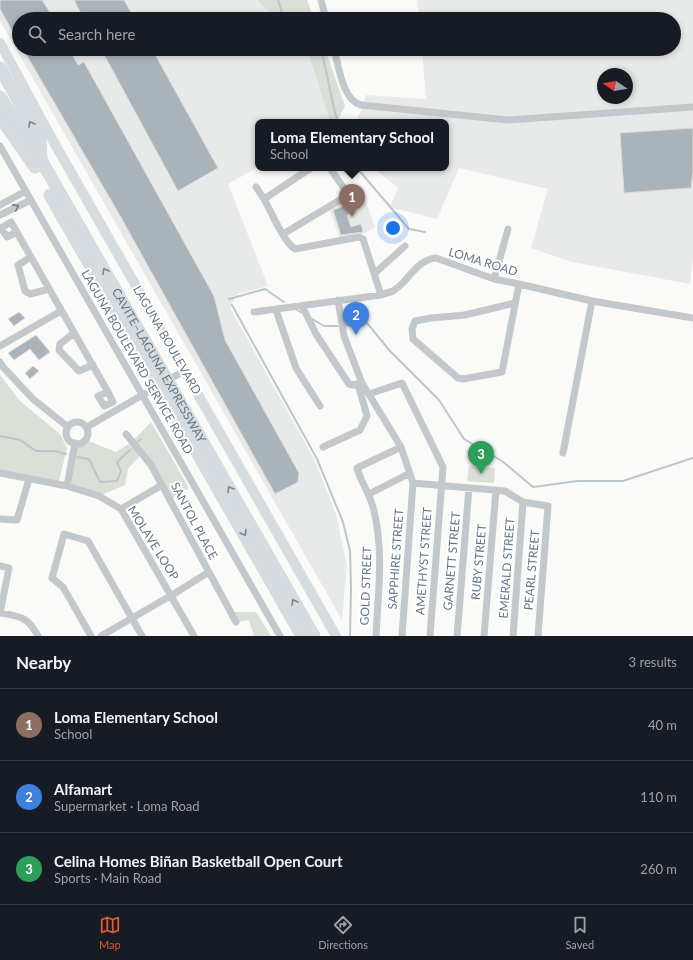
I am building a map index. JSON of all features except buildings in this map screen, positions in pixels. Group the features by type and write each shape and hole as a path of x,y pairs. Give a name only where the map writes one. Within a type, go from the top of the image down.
{"highway":[{"path":"0,68 40,139 41,160"},
{"name":"CAVITE–LAGUNA EXPRESSWAY","path":"0,97 41,160 302,636"},
{"name":"CAVITE–LAGUNA EXPRESSWAY","path":"0,117 33,164 155,368"},
{"name":"CAVITE–LAGUNA EXPRESSWAY","path":"173,400 314,636"}],"main road":[{"name":"LAGUNA BOULEVARD","path":"0,43 55,145 336,636"}],"street":[{"path":"321,0 324,12"},
{"path":"336,56 347,92 354,102 361,105 508,120 693,107"},
{"name":"LAGUNA BOULEVARD SERVICE ROAD","path":"0,146 280,636"},
{"path":"264,199 306,171"},
{"path":"283,234 345,197 345,190 332,171"},
{"path":"256,187 291,247 295,249 360,237 365,242 381,294"},
{"path":"0,205 26,191"},
{"path":"0,215 31,200"},
{"path":"494,279 508,229"},
{"path":"17,232 108,392"},
{"path":"375,272 405,246"},
{"path":"30,257 18,265 25,291 30,294 49,289"},
{"name":"LOMA ROAD","path":"254,312 276,310 392,291 418,266 429,259 436,258 494,279 592,301 693,318"},
{"path":"515,303 465,316 431,318 415,321 412,329 413,340 458,378 463,380 502,372 519,284"},
{"path":"323,447 360,430 367,416 364,388 344,336 338,300"},
{"path":"563,453 592,301"},
{"path":"302,306 316,334 350,384 364,388"},
{"path":"276,310 296,368 320,406"},
{"path":"0,346 61,311"},
{"path":"74,333 60,344 60,350 79,371 93,365"},
{"path":"0,362 33,399 68,427"},
{"path":"87,427 184,371"},
{"name":"AMETHYST STREET","path":"364,388 402,383 443,467 430,636"},
{"name":"SAPPHIRE STREET","path":"364,388 401,447 413,484 402,636"},
{"path":"68,427 78,422 87,427"},
{"path":"68,427 67,437 74,443 81,443 86,440 88,434 87,427"},
{"name":"SANTOL PLACE","path":"126,434 151,465 236,622"},
{"path":"67,486 74,443"},
{"name":"GOLD STREET","path":"376,636 381,552 374,511 369,494 357,468 401,447"},
{"name":"MOLAVE LOOP","path":"0,473 67,486 100,496 121,509 172,595 194,636"},
{"path":"369,494 410,473"},
{"path":"0,519 17,520 29,479"},
{"path":"413,484 505,491 523,502"},
{"path":"121,509 162,485"},
{"name":"GARNETT STREET","path":"457,636 469,488"},
{"name":"RUBY STREET","path":"484,636 496,490"},
{"name":"PEARL STREET","path":"523,502 548,506 538,636"},
{"name":"EMERALD STREET","path":"513,636 523,502"},
{"path":"91,636 63,588 52,578 64,534 88,541 142,636"},
{"path":"0,566 9,568 0,613 19,616 32,624 38,636"},
{"path":"101,636 172,595 208,572"}],"shaded area":[{"path":"0,0 257,0 269,12 12,12 12,42 0,21"},
{"path":"257,0 307,0 311,12 269,12"},
{"path":"417,0 693,0 693,259 690,284 572,262 531,248 548,189 459,168 437,219 390,207 398,188 378,171 449,171 449,119 358,119 366,95 426,99 423,56 681,56 681,12 418,12"},
{"path":"20,56 309,56 329,119 255,119 255,169 228,184 268,286 237,294 230,308 314,459 336,514 347,565 342,620"},
{"path":"309,56 327,56 345,106 338,119 329,119"},
{"path":"363,194 375,227 365,233 340,239 329,208"},
{"path":"0,375 20,401 60,434 67,448 59,481 54,482 0,471"},
{"path":"151,422 189,488 169,500 142,454 128,469 125,485 99,496 67,486 77,444 86,440 116,452 132,442"},
{"path":"469,466 495,468 494,483 467,481"},
{"path":"231,612 256,612 271,636 254,636 249,620 236,622"}],"waterway":[{"path":"278,0 282,12"},
{"path":"322,56 337,119"},
{"path":"360,171 409,229 425,232"},
{"path":"229,299 265,289 284,302"},
{"path":"232,305 317,459 343,522 350,551 350,636"},
{"path":"295,309 304,314"},
{"path":"312,319 324,326 338,326"},
{"path":"345,325 367,323 390,351 439,400 464,439 502,461 533,487 578,481 623,481 693,458"},
{"path":"0,436 20,440 36,451 55,451 66,454"},
{"path":"137,442 141,439"},
{"path":"77,457 89,459 100,482 117,481 121,471 117,462 130,450"}],"place":[{"name":"Loma Elementary School","path":"352,217"},
{"name":"Alfamart","path":"356,335"},
{"name":"Celina Homes Biñan Basketball Open Court","path":"481,474"}]}
